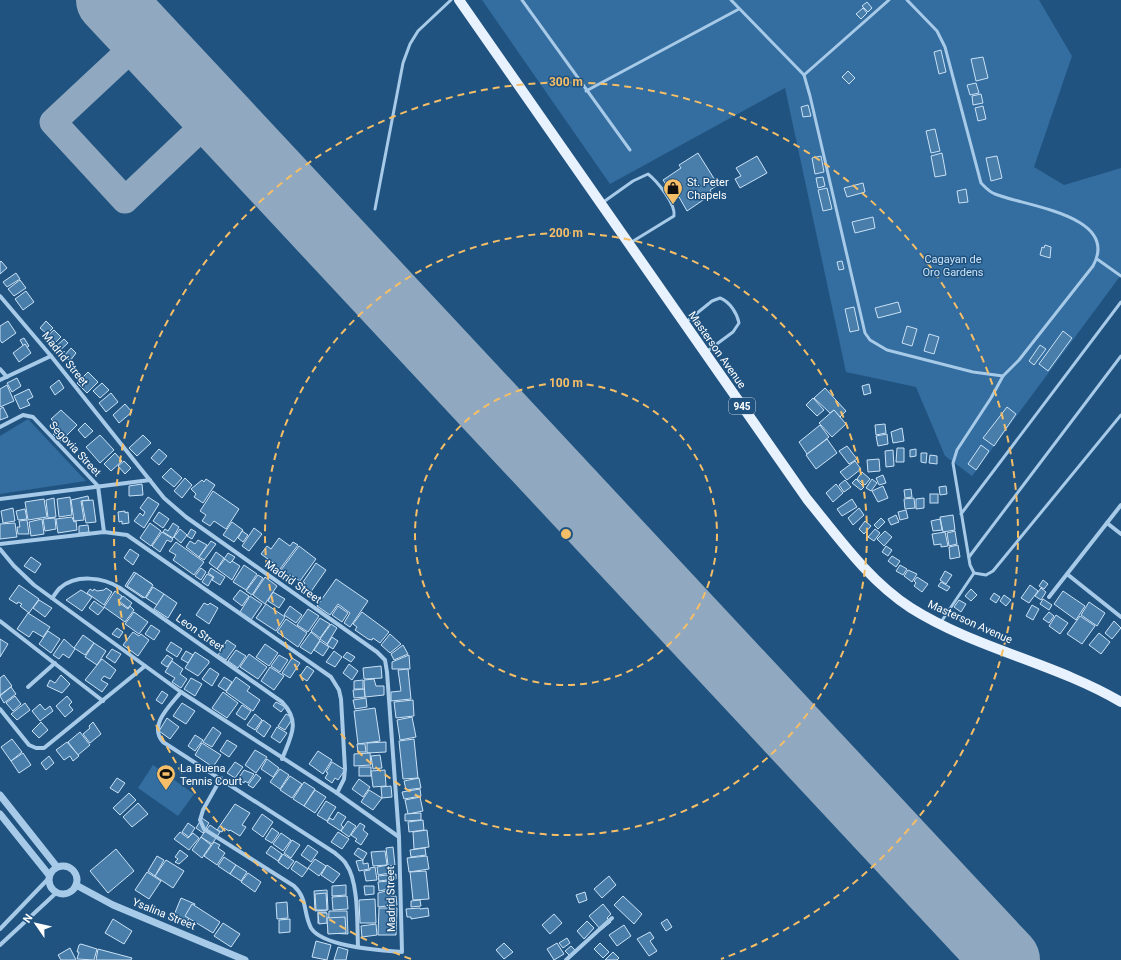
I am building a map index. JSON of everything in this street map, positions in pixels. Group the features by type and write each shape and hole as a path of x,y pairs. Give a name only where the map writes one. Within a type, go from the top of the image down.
{"main road":[{"name":"Masterson Avenue","path":"459,0 807,499 867,571 890,592 911,607 940,624 998,649 1098,688 1121,702"}],"street":[{"name":"Madrid Street","path":"0,296 51,356 164,498 186,517 385,660 399,837 402,952 358,947"},
{"path":"0,380 51,356"},
{"path":"0,369 7,377"},
{"name":"Segovia Street","path":"0,427 22,415 33,417 98,486 104,532"},
{"path":"0,499 150,480"},
{"path":"1049,597 1121,505"},
{"path":"1107,523 1121,534"},
{"path":"0,544 104,532 120,533 132,538 331,677 340,690 345,769 344,780 337,793"},
{"path":"0,550 34,585 181,692 282,759 337,793 399,837"},
{"path":"1067,574 1121,617"},
{"name":"Leon Street","path":"52,598 60,588 69,583 92,578 110,581 126,592 282,702 289,710 294,725 292,736 282,759"},
{"path":"0,621 103,701"},
{"path":"28,687 54,663"},
{"path":"0,709 29,745 36,748 44,748 145,666"},
{"path":"181,692 159,721 157,729 159,737 163,742 221,778 335,853 346,864 353,879 358,947 328,940 318,935 311,927 304,898 294,886 201,826 200,820 203,810 221,778"},
{"path":"0,794 57,866"},
{"path":"0,814 49,877 51,888 56,893 66,894 76,885 77,880 74,871 66,866 57,866"},
{"path":"0,929 49,877 57,866"},
{"name":"Ysalina Street","path":"76,885 113,905 245,960"},
{"path":"0,945 56,893"},
{"path":"566,960 612,918"}],"lane":[{"path":"375,209 403,63 410,44 418,31 451,0"},
{"path":"522,0 630,150"},
{"path":"731,0 804,75 812,103 865,334 870,340 887,350 973,372 1003,376"},
{"path":"804,75 889,0"},
{"path":"907,0 937,31 945,47 981,183 995,194 1076,218 1091,226 1100,240 1100,253 1097,259 1019,360 1003,376 991,398 957,450 953,463 969,557 974,573"},
{"path":"586,90 739,9"},
{"path":"601,204 626,185 648,174 654,178 672,204 675,211 674,216 629,244"},
{"path":"1097,259 1121,276"},
{"path":"684,324 712,301 720,298 726,300 738,317 739,324 733,332 705,353"},
{"path":"961,514 1121,302"},
{"path":"969,557 1121,356"},
{"path":"974,573 986,575 993,571 1121,414"},
{"path":"940,624 974,573"}],"green space":[{"name":"Cagayan de Oro Gardens","path":"482,0 1039,0 1072,56 1034,167 1064,185 1121,168 1121,275 972,476 945,456 916,387 846,372 785,88 610,184"},
{"path":"28,419 86,481 0,494 0,436"},
{"name":"La Buena Tennis Court","path":"153,765 194,794 178,816 138,788"}],"building":[{"path":"867,2 872,8 868,12 862,6"},
{"path":"863,8 867,13 861,19 856,14"},
{"path":"941,50 946,72 939,74 934,52"},
{"path":"983,57 988,78 976,81 971,59"},
{"path":"848,71 855,78 849,84 842,77"},
{"path":"976,83 979,93 970,95 967,85"},
{"path":"981,94 983,103 973,105 972,96"},
{"path":"808,105 811,116 803,117 801,107"},
{"path":"983,106 986,119 978,121 975,108"},
{"path":"935,129 940,151 931,153 926,131"},
{"path":"698,153 718,185 710,190 712,194 687,211 679,197 676,199 663,180 681,168 679,165"},
{"path":"942,153 946,175 935,177 931,156"},
{"path":"757,156 767,173 740,188 735,179 741,176 736,168"},
{"path":"821,156 824,172 815,174 812,158"},
{"path":"997,156 1002,178 991,181 986,158"},
{"path":"823,177 825,186 818,188 816,178"},
{"path":"863,183 865,192 847,197 844,188"},
{"path":"827,188 832,209 823,211 818,190"},
{"path":"966,189 968,202 959,203 957,191"},
{"path":"873,217 875,228 855,233 852,222"},
{"path":"1045,245 1051,247 1050,258 1040,255 1042,247 1044,248"},
{"path":"1,261 7,268 0,274 0,262"},
{"path":"842,261 844,269 839,270 837,262"},
{"path":"16,273 20,279 7,287 3,282"},
{"path":"20,280 26,288 14,296 8,289"},
{"path":"26,291 34,302 23,310 15,299"},
{"path":"898,302 901,312 878,318 875,308"},
{"path":"854,307 859,330 850,332 845,309"},
{"path":"8,321 16,333 2,343 0,340 0,326"},
{"path":"46,321 53,328 47,334 40,328"},
{"path":"907,326 917,329 912,346 902,343"},
{"path":"54,330 61,337 53,345 46,337"},
{"path":"1063,331 1072,338 1048,371 1039,364"},
{"path":"929,334 939,337 934,354 924,351"},
{"path":"24,338 29,346 25,349 20,340"},
{"path":"64,339 68,343 57,353 53,349"},
{"path":"25,344 31,353 19,362 13,353"},
{"path":"1040,345 1046,349 1034,365 1029,361"},
{"path":"71,348 76,353 70,361 64,356"},
{"path":"88,372 98,382 87,393 77,383"},
{"path":"17,378 21,386 12,392 7,383"},
{"path":"59,380 64,388 55,395 50,387"},
{"path":"102,383 109,390 100,398 93,391"},
{"path":"869,384 871,393 864,395 862,386"},
{"path":"7,385 14,401 0,407 0,389"},
{"path":"825,388 846,411 840,417 834,410 830,413 814,398"},
{"path":"29,389 33,397 27,400 30,405 20,409 14,396"},
{"path":"111,393 118,402 106,412 99,403"},
{"path":"813,398 824,410 817,416 806,405"},
{"path":"125,404 132,412 119,423 113,415"},
{"path":"3,407 8,417 0,420 0,409"},
{"path":"1007,407 1016,414 994,446 983,438"},
{"path":"61,410 77,425 61,441 53,434 60,428 51,419"},
{"path":"834,410 846,424 832,437 819,423"},
{"path":"85,423 93,431 85,438 78,430"},
{"path":"885,424 886,433 876,435 875,425"},
{"path":"820,425 829,437 807,454 799,442"},
{"path":"902,428 904,441 893,443 891,432"},
{"path":"887,434 888,444 878,446 876,436"},
{"path":"100,435 114,450 100,463 86,447"},
{"path":"143,435 151,443 137,456 129,448"},
{"path":"827,439 837,453 816,469 806,455"},
{"path":"981,445 989,451 976,470 968,464"},
{"path":"847,446 857,459 849,464 839,451"},
{"path":"897,448 904,448 904,462 896,462"},
{"path":"159,449 167,456 159,465 151,458"},
{"path":"916,449 916,456 910,457 910,450"},
{"path":"893,450 894,466 886,467 885,451"},
{"path":"115,453 122,461 111,471 104,464"},
{"path":"921,453 927,453 926,463 921,462"},
{"path":"930,455 937,456 937,464 929,463"},
{"path":"879,459 880,471 868,472 867,460"},
{"path":"124,461 131,468 125,474 118,466"},
{"path":"855,461 861,469 847,480 840,472"},
{"path":"171,468 182,478 174,487 162,477"},
{"path":"862,472 870,479 865,485 857,479"},
{"path":"883,475 886,483 879,485 876,478"},
{"path":"185,478 192,485 182,498 174,491"},
{"path":"206,479 215,485 203,503 194,497 196,494 191,489 202,480 204,482"},
{"path":"856,479 864,487 861,490 852,483"},
{"path":"872,479 877,483 871,491 866,488"},
{"path":"845,480 851,487 844,492 839,485"},
{"path":"142,484 143,495 129,496 129,486"},
{"path":"836,484 843,493 833,502 826,493"},
{"path":"883,486 888,498 878,502 872,491"},
{"path":"946,486 947,494 940,495 939,487"},
{"path":"911,489 912,497 905,498 904,490"},
{"path":"213,491 239,509 226,529 214,521 210,526 202,521 206,515 200,511"},
{"path":"930,494 938,494 938,503 930,503"},
{"path":"88,496 89,500 81,501 84,520 74,521 71,500"},
{"path":"70,497 72,515 59,517 57,499"},
{"path":"148,497 159,504 144,528 134,521 140,513 143,516 145,512 140,508"},
{"path":"54,498 56,517 48,518 46,500"},
{"path":"914,498 915,508 905,509 904,499"},
{"path":"924,498 924,508 916,509 916,499"},
{"path":"44,499 47,517 28,520 25,502"},
{"path":"852,499 857,507 842,516 837,509"},
{"path":"93,500 96,522 86,523 82,501"},
{"path":"13,508 15,521 3,523 1,511"},
{"path":"859,508 864,515 853,525 848,518"},
{"path":"25,509 27,519 18,520 16,511"},
{"path":"906,510 908,518 900,520 898,512"},
{"path":"125,511 125,513 128,512 129,523 122,524 122,521 119,522 118,512"},
{"path":"159,512 169,519 163,528 153,521"},
{"path":"896,515 899,522 891,525 888,519"},
{"path":"953,515 955,530 943,532 940,517"},
{"path":"72,517 74,522 76,521 77,530 58,533 56,519"},
{"path":"55,518 56,529 45,531 43,519"},
{"path":"881,518 885,522 878,529 874,525"},
{"path":"42,519 44,534 31,536 29,522"},
{"path":"940,519 942,530 933,531 931,521"},
{"path":"27,520 29,534 18,534 17,527 20,527 19,521"},
{"path":"865,521 871,526 864,534 859,529"},
{"path":"232,522 243,530 234,542 223,535"},
{"path":"15,523 17,537 0,539 0,524"},
{"path":"150,523 161,531 151,546 140,538"},
{"path":"173,523 179,527 173,538 163,532 165,529 168,531"},
{"path":"88,525 89,532 79,533 79,526"},
{"path":"254,528 262,534 249,551 242,546"},
{"path":"180,529 187,535 181,543 174,537"},
{"path":"191,529 196,532 192,539 187,536"},
{"path":"875,529 880,533 874,541 868,537"},
{"path":"242,531 248,535 243,542 238,538"},
{"path":"885,531 892,537 884,546 877,539"},
{"path":"955,531 957,544 949,546 947,533"},
{"path":"162,532 173,539 171,542 167,540 160,552 152,546"},
{"path":"945,532 948,546 941,547 941,544 934,545 932,534"},
{"path":"279,538 290,546 293,542 298,545 277,573 273,570 276,565 261,554 267,546 271,549"},
{"path":"198,540 207,545 199,557 186,547 190,541 195,544"},
{"path":"211,541 216,544 204,560 199,557"},
{"path":"176,542 204,562 194,575 173,560 176,555 169,551"},
{"path":"958,545 960,557 950,559 949,547"},
{"path":"299,546 316,559 300,581 289,574 285,579 278,574"},
{"path":"886,546 892,550 888,556 882,552"},
{"path":"130,549 139,555 133,565 124,558"},
{"path":"216,552 224,558 217,569 209,563"},
{"path":"228,553 235,557 230,564 224,559"},
{"path":"892,556 900,561 896,567 888,561"},
{"path":"31,557 41,564 35,573 24,566"},
{"path":"225,559 230,563 232,561 240,566 232,580 217,569"},
{"path":"316,563 326,570 310,593 302,587 305,583 303,582"},
{"path":"244,565 257,574 246,590 233,582"},
{"path":"900,565 907,569 903,575 896,571"},
{"path":"201,568 206,572 201,580 195,576"},
{"path":"211,568 225,577 220,585 212,580 214,577 208,573"},
{"path":"908,570 917,574 912,582 904,576"},
{"path":"945,571 952,575 946,584 940,580"},
{"path":"134,572 152,584 143,598 125,586"},
{"path":"136,573 153,585 145,598 127,586"},
{"path":"207,574 213,577 208,586 202,582"},
{"path":"258,575 263,578 252,595 246,591"},
{"path":"265,577 277,586 265,604 253,595"},
{"path":"917,577 928,584 922,592 914,586 916,583 914,581"},
{"path":"336,579 368,601 350,627 344,623 350,613 338,604 330,615 317,606"},
{"path":"1043,580 1048,584 1044,589 1039,586"},
{"path":"941,582 950,587 947,591 938,586"},
{"path":"19,585 39,599 29,613 20,606 22,604 18,602 17,604 9,599"},
{"path":"1030,585 1038,591 1029,603 1021,598"},
{"path":"153,587 164,594 157,605 146,598"},
{"path":"106,588 112,592 104,605 87,593 90,589 97,591 104,590"},
{"path":"1041,588 1046,592 1041,600 1035,596"},
{"path":"971,589 977,595 971,601 965,596"},
{"path":"81,590 92,597 82,611 66,600"},
{"path":"240,590 249,596 242,606 233,599"},
{"path":"115,591 122,596 118,602 128,609 130,606 134,610 125,622 104,607"},
{"path":"1063,591 1085,606 1076,620 1054,604"},
{"path":"273,592 285,599 279,608 268,601"},
{"path":"994,593 1000,597 996,603 990,599"},
{"path":"164,594 177,603 168,618 154,609"},
{"path":"1004,595 1011,600 1006,606 1000,601"},
{"path":"123,596 132,603 128,608 119,601"},
{"path":"250,596 262,604 251,620 240,612"},
{"path":"1043,599 1052,605 1049,610 1040,604"},
{"path":"39,600 52,608 45,617 33,608"},
{"path":"959,600 966,604 961,612 954,607"},
{"path":"94,601 104,608 98,615 89,608"},
{"path":"1089,602 1105,613 1097,626 1081,615"},
{"path":"204,603 208,605 210,603 218,608 209,624 196,615"},
{"path":"266,604 285,617 276,631 256,618"},
{"path":"1032,605 1039,609 1033,620 1026,616"},
{"path":"290,606 302,615 296,623 284,615"},
{"path":"338,606 348,613 342,622 332,615"},
{"path":"308,609 319,616 308,632 297,625"},
{"path":"134,612 148,622 139,634 125,624"},
{"path":"362,612 389,632 380,643 373,638 372,640 368,639 355,630 357,627 353,624"},
{"path":"1049,612 1054,616 1049,623 1043,619"},
{"path":"28,613 50,627 43,637 33,631 29,637 17,629"},
{"path":"1056,615 1068,623 1060,634 1049,626"},
{"path":"1080,616 1095,626 1082,644 1067,634"},
{"path":"320,618 330,624 320,638 311,631"},
{"path":"286,619 307,633 298,647 277,632"},
{"path":"1114,621 1121,628 1112,639 1105,633"},
{"path":"331,624 337,628 327,644 320,639"},
{"path":"151,625 160,631 154,640 145,634"},
{"path":"117,628 123,632 119,638 112,634"},
{"path":"48,631 60,639 51,653 39,644"},
{"path":"133,632 139,636 141,634 149,640 138,656 123,645"},
{"path":"311,632 320,640 311,654 300,647"},
{"path":"1099,633 1110,642 1101,654 1089,645"},
{"path":"390,634 401,644 390,653 381,645"},
{"path":"83,635 94,643 85,655 74,648"},
{"path":"332,637 338,641 333,649 327,645"},
{"path":"0,639 8,644 0,657"},
{"path":"64,639 75,649 69,658 63,654 59,659 53,655"},
{"path":"227,640 236,646 226,660 218,655"},
{"path":"320,641 329,647 323,656 314,650"},
{"path":"171,642 182,649 177,657 166,650"},
{"path":"94,643 106,651 97,665 85,657"},
{"path":"265,644 278,653 269,666 256,657"},
{"path":"403,645 408,654 394,660 391,654"},
{"path":"112,649 121,654 115,663 106,657"},
{"path":"236,650 246,656 238,668 228,661"},
{"path":"186,651 193,655 188,663 181,659"},
{"path":"334,651 342,657 335,667 326,662"},
{"path":"195,652 209,661 198,676 185,668"},
{"path":"347,652 355,657 351,662 343,657"},
{"path":"249,654 267,667 258,679 240,667"},
{"path":"167,655 173,659 167,667 161,663"},
{"path":"279,655 288,660 280,672 271,666"},
{"path":"409,655 410,669 392,669 392,662"},
{"path":"292,658 300,663 290,678 282,673"},
{"path":"102,659 116,670 110,679 104,676 101,680 108,684 102,692 85,680"},
{"path":"172,661 183,669 180,674 187,679 181,688 172,682 175,678 165,672"},
{"path":"349,664 358,671 352,680 343,673"},
{"path":"307,666 314,671 307,681 300,676"},
{"path":"381,666 382,678 364,679 363,668"},
{"path":"270,667 284,676 274,690 261,681"},
{"path":"210,668 219,674 212,686 202,679"},
{"path":"408,669 411,699 391,701 391,692 401,691 398,670"},
{"path":"4,675 12,686 0,695 0,678"},
{"path":"61,675 70,684 62,693 47,686 50,680 55,683"},
{"path":"224,677 232,682 226,691 218,686"},
{"path":"236,677 250,687 247,691 260,700 253,711 226,692"},
{"path":"191,678 202,684 195,696 184,689"},
{"path":"374,679 376,686 384,686 384,695 365,697 364,680"},
{"path":"363,680 363,689 354,689 354,681"},
{"path":"11,687 16,694 4,703 0,696"},
{"path":"364,689 365,697 354,698 353,690"},
{"path":"162,691 168,695 162,704 156,700"},
{"path":"223,692 238,703 227,718 212,708"},
{"path":"15,696 21,704 13,711 6,703"},
{"path":"67,696 72,702 69,705 73,710 65,717 56,706"},
{"path":"366,698 367,707 355,709 353,700"},
{"path":"413,700 414,716 396,718 394,702"},
{"path":"276,702 285,707 281,712 273,706"},
{"path":"25,703 30,710 17,720 11,714"},
{"path":"182,703 195,711 186,724 173,716"},
{"path":"40,704 45,710 50,706 53,711 40,721 32,711"},
{"path":"242,705 251,711 245,720 236,714"},
{"path":"375,708 380,741 358,744 354,711"},
{"path":"255,714 262,720 255,730 247,725"},
{"path":"286,714 293,718 285,730 278,726"},
{"path":"412,717 416,737 400,740 397,720"},
{"path":"167,718 179,727 170,739 159,731"},
{"path":"263,720 271,726 264,737 256,731"},
{"path":"41,722 48,730 39,738 32,731"},
{"path":"93,722 101,734 90,743 83,734 90,728 89,726"},
{"path":"213,727 221,733 212,747 203,742"},
{"path":"277,727 287,733 280,743 271,737"},
{"path":"80,732 90,745 78,755 68,742"},
{"path":"195,735 203,740 195,751 188,746"},
{"path":"12,739 22,752 11,761 1,747"},
{"path":"414,739 418,778 403,779 399,741"},
{"path":"227,740 237,746 229,757 220,751"},
{"path":"67,742 79,756 73,761 70,756 64,760 56,750"},
{"path":"386,742 386,752 367,753 367,743"},
{"path":"202,743 221,755 213,767 195,755"},
{"path":"357,744 365,744 366,752 358,752"},
{"path":"255,750 267,757 256,773 245,765"},
{"path":"318,751 332,760 323,774 309,764"},
{"path":"23,753 31,765 19,773 11,761"},
{"path":"370,753 371,765 354,766 354,754"},
{"path":"380,755 382,768 373,769 371,756"},
{"path":"49,756 54,763 46,770 41,763"},
{"path":"267,759 279,768 273,777 261,769"},
{"path":"235,762 243,767 235,778 227,773"},
{"path":"332,762 345,770 338,780 335,778 332,783 325,778 328,773 326,772"},
{"path":"359,767 371,767 371,776 359,776"},
{"path":"280,769 289,775 280,789 270,782"},
{"path":"244,770 254,774 248,783 245,781 244,783 238,779"},
{"path":"385,770 386,786 373,787 371,771"},
{"path":"256,774 261,778 253,788 248,785"},
{"path":"290,776 302,784 292,798 280,790"},
{"path":"117,778 125,783 118,793 110,788"},
{"path":"419,778 421,788 406,790 404,781"},
{"path":"359,779 370,787 363,797 352,789"},
{"path":"304,782 315,789 304,806 293,799"},
{"path":"391,786 392,797 382,798 381,787"},
{"path":"420,789 421,796 404,799 402,792"},
{"path":"315,790 326,797 315,813 304,806"},
{"path":"369,790 382,798 373,810 361,802"},
{"path":"129,793 136,800 120,815 113,808"},
{"path":"420,797 423,811 408,814 405,800"},
{"path":"326,801 336,807 327,821 317,815"},
{"path":"138,803 148,814 132,827 123,817"},
{"path":"235,804 250,813 242,825 246,827 240,836 224,828 222,832 217,830"},
{"path":"338,812 346,817 341,825 343,827 341,831 327,822 330,818 333,820"},
{"path":"421,813 421,820 405,821 405,814"},
{"path":"262,814 273,822 263,837 252,829"},
{"path":"202,818 209,823 203,833 196,828"},
{"path":"423,820 424,830 409,832 408,822"},
{"path":"348,821 356,826 349,837 341,831"},
{"path":"188,823 195,828 189,837 182,832"},
{"path":"360,823 365,826 363,830 368,834 361,845 355,841 357,839 351,835"},
{"path":"210,825 220,832 212,844 201,837"},
{"path":"272,828 279,833 272,843 265,839"},
{"path":"427,830 429,847 414,849 413,832"},
{"path":"180,832 188,838 193,833 199,838 189,850 174,839"},
{"path":"338,832 349,839 342,849 331,842"},
{"path":"281,833 291,840 283,851 273,844"},
{"path":"201,837 211,845 202,858 192,850"},
{"path":"292,840 300,845 291,858 284,853"},
{"path":"214,842 220,845 218,848 225,853 217,865 204,856"},
{"path":"308,845 318,852 311,862 301,855"},
{"path":"271,846 282,854 278,861 266,853"},
{"path":"393,847 395,865 389,866 390,873 378,875 377,867 388,865 386,848"},
{"path":"358,848 367,853 363,860 354,854"},
{"path":"425,848 426,855 411,857 410,850"},
{"path":"116,849 134,871 108,893 90,871"},
{"path":"180,850 188,856 179,864 175,862 178,859 175,857"},
{"path":"385,851 387,865 373,866 371,852"},
{"path":"283,854 294,861 288,869 278,862"},
{"path":"157,856 164,860 155,876 148,871"},
{"path":"427,856 429,869 409,872 407,858"},
{"path":"224,857 236,865 230,874 218,866"},
{"path":"315,859 326,866 319,876 308,868"},
{"path":"166,860 184,871 173,888 155,876"},
{"path":"363,860 363,864 368,863 369,869 359,871 356,861"},
{"path":"296,861 308,869 302,877 291,869"},
{"path":"236,865 247,872 241,881 230,874"},
{"path":"327,865 340,874 333,883 321,875"},
{"path":"375,867 377,880 366,881 364,871"},
{"path":"426,871 429,899 413,900 410,872"},
{"path":"147,872 161,881 149,899 135,890"},
{"path":"248,873 261,882 255,892 241,882"},
{"path":"396,874 396,879 379,881 378,876"},
{"path":"609,876 616,885 602,898 594,889"},
{"path":"389,881 389,889 379,891 378,882"},
{"path":"346,885 346,895 332,896 332,886"},
{"path":"364,886 374,886 374,894 365,895"},
{"path":"327,890 328,910 315,911 314,891"},
{"path":"390,890 392,897 396,896 397,905 378,907 378,893"},
{"path":"585,892 587,900 579,903 576,895"},
{"path":"326,893 327,910 316,910 315,894"},
{"path":"347,896 348,909 333,910 332,897"},
{"path":"623,896 642,914 634,924 614,905"},
{"path":"181,898 195,904 186,925 172,920"},
{"path":"375,899 376,923 360,923 359,900"},
{"path":"420,900 421,906 411,907 411,901"},
{"path":"287,902 288,918 277,919 276,903"},
{"path":"192,904 220,922 213,933 185,916"},
{"path":"603,904 611,914 607,918 611,922 601,930 589,916"},
{"path":"379,908 397,908 396,935 378,935"},
{"path":"428,908 429,916 411,919 411,917 407,917 406,909"},
{"path":"329,911 347,911 348,934 328,933"},
{"path":"318,912 326,912 326,923 318,923"},
{"path":"318,913 327,913 327,923 319,924"},
{"path":"554,914 562,923 550,934 542,925"},
{"path":"345,917 346,933 328,934 327,918"},
{"path":"113,919 132,931 124,944 105,933"},
{"path":"290,919 290,932 279,933 279,920"},
{"path":"667,919 672,927 666,931 661,923"},
{"path":"587,921 594,928 584,939 577,931"},
{"path":"223,923 240,934 231,947 214,936"},
{"path":"376,924 377,935 362,937 361,926"},
{"path":"624,925 631,936 617,946 609,935"},
{"path":"650,932 654,938 650,941 657,951 649,956 637,939"},
{"path":"567,938 570,943 563,948 559,943"},
{"path":"316,941 331,945 327,960 312,957"},
{"path":"504,943 513,952 504,959 496,950"},
{"path":"557,943 564,954 554,960 547,949"},
{"path":"600,943 609,952 603,958 594,949"},
{"path":"81,944 97,949 94,960 77,959 79,952 77,952 79,945"},
{"path":"571,946 576,951 570,956 565,951"},
{"path":"338,947 348,950 346,960 334,960"},
{"path":"70,948 76,960 61,960 58,955"},
{"path":"98,949 132,958 131,960 96,960"},
{"path":"613,952 619,958 617,960 605,960"}],"taxiway":[{"path":"144,37 53,122 125,200 216,114"}],"runway":[{"path":"110,0 1006,960"}],"place":[{"name":"St. Peter Chapels","path":"673,205"},
{"name":"La Buena Tennis Court","path":"166,791"}]}
